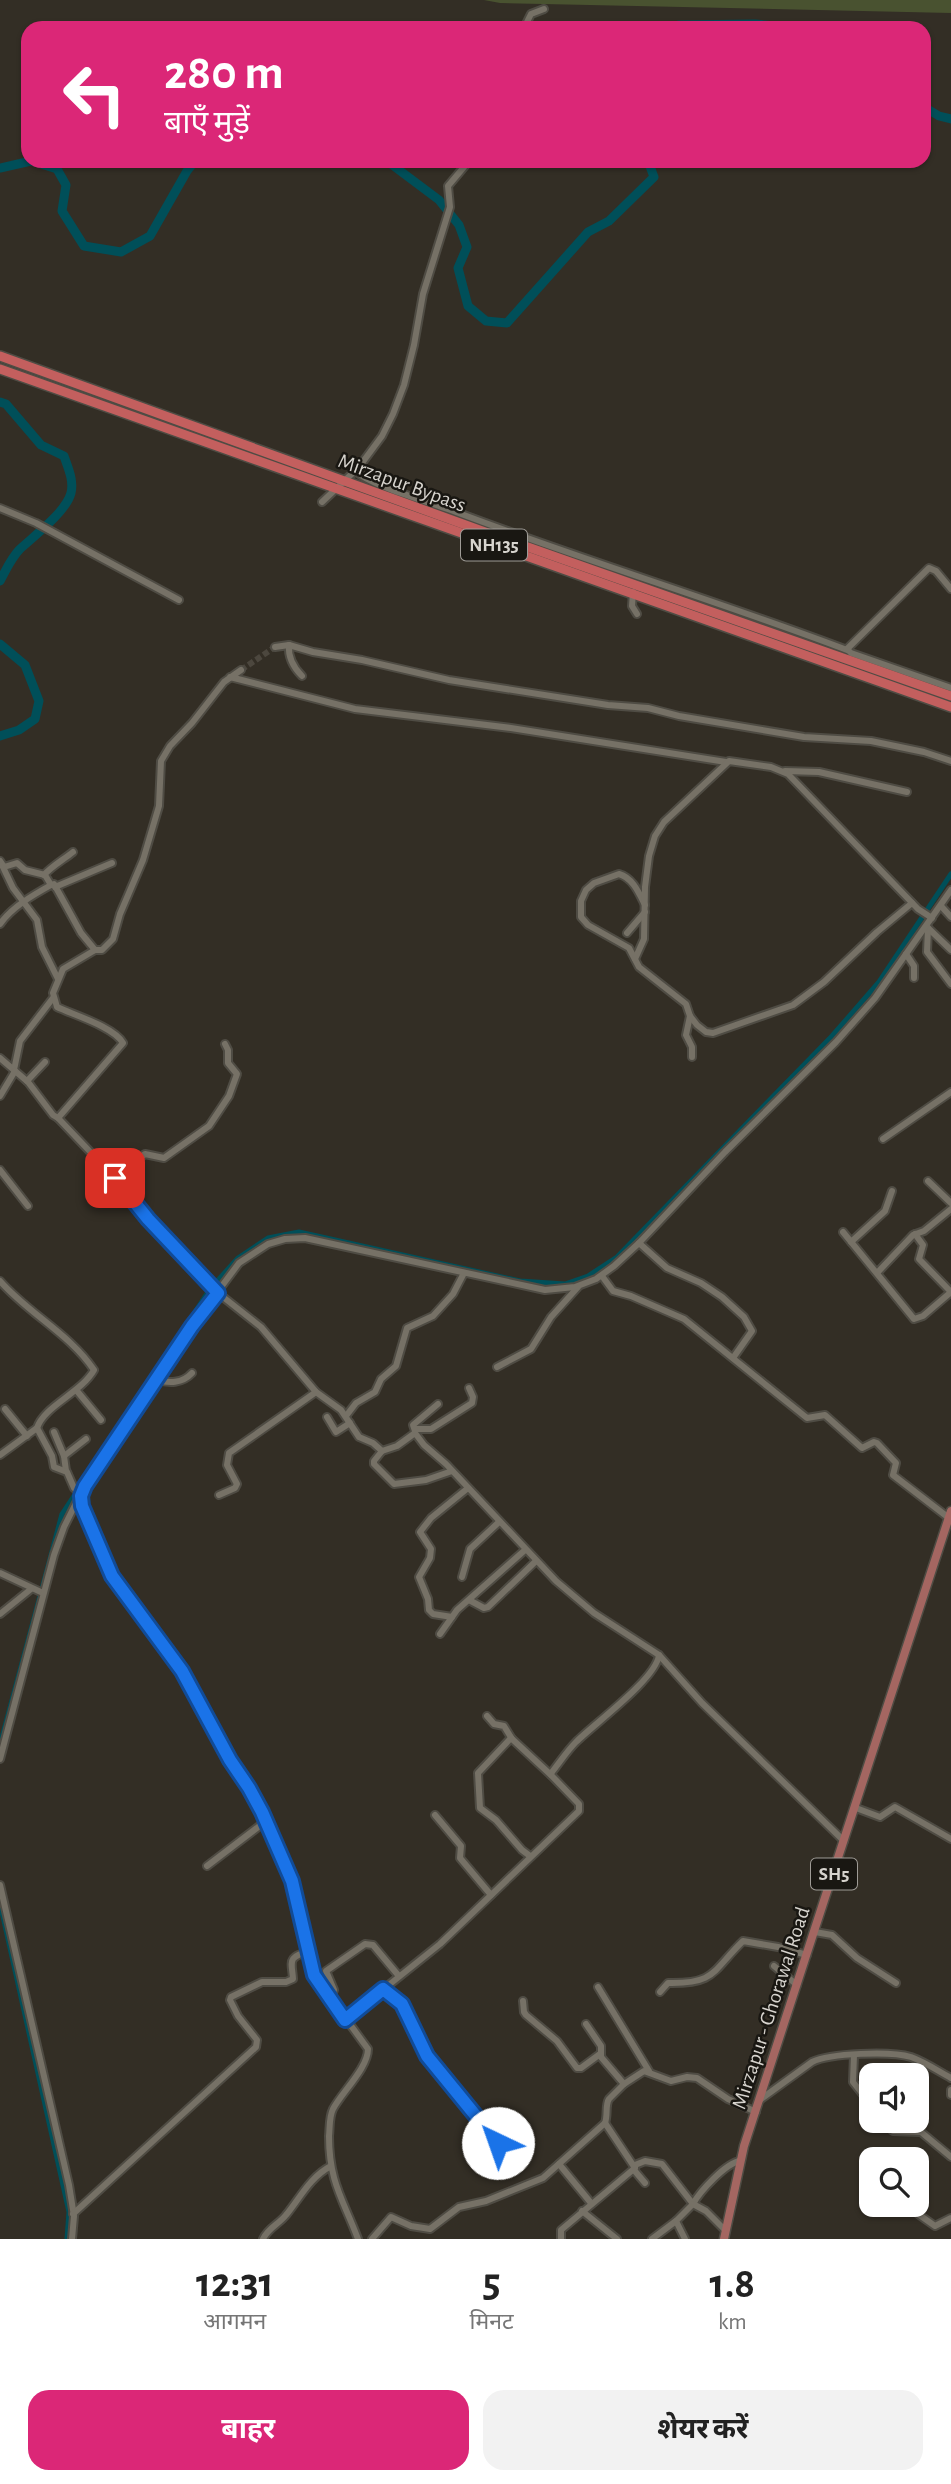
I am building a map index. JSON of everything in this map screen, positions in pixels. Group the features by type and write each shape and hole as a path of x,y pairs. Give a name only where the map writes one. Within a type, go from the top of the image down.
{"highway":[{"name":"Mirzapur Bypass","path":"0,356 951,707"},
{"name":"Mirzapur Bypass","path":"0,369 335,488 951,696"}],"main road":[{"name":"Mirzapur - Ghorawal Road","path":"725,2235 740,2161 950,1515"}],"street":[{"path":"528,21 531,14 544,9"},
{"path":"322,502 358,468 382,436 398,402 414,345 423,294 449,211 447,189 463,168"},
{"path":"358,468 360,475 383,485 951,688"},
{"path":"0,508 36,523 179,600"},
{"path":"847,650 929,568 936,570 951,589"},
{"path":"632,588 632,606 637,614"},
{"path":"275,647 289,645 449,680 608,705 637,706 679,716 804,737 872,741 951,761"},
{"path":"289,645 288,653 296,671 302,676"},
{"path":"0,1096 15,1070 20,1041 53,998 58,979 67,966 94,950 102,950 113,939 120,914 143,860 160,797 159,767 165,754 230,677 241,670"},
{"path":"230,677 355,709 511,728 726,762 742,762 785,771 819,772 907,792"},
{"path":"635,959 645,939 648,866 658,830 726,762"},
{"path":"785,771 915,906 929,917"},
{"path":"44,876 50,868 63,862 73,852"},
{"path":"1,863 4,867 17,863 25,870 44,876 94,950"},
{"path":"1,863 5,875 37,920 42,947 58,979"},
{"path":"0,924 28,898 112,863"},
{"path":"645,909 634,885 618,874 589,887 581,901 580,914 584,922 631,950 643,970 686,1004 690,1016 701,1028 713,1033 793,1005 824,982 877,932 915,906"},
{"path":"951,890 941,906 929,917 927,926 927,953 951,984"},
{"path":"941,906 951,917"},
{"path":"627,933 645,909"},
{"path":"927,926 951,950"},
{"path":"0,1759 37,1591 79,1493 198,1317 214,1289 246,1257 268,1244 305,1238 545,1290 579,1286 602,1276 639,1243 725,1152 836,1042 875,998 927,926"},
{"path":"906,954 914,966 914,978"},
{"path":"53,998 57,1007 121,1038 123,1043 58,1118"},
{"path":"690,1016 686,1035 692,1047 692,1057"},
{"path":"117,1180 136,1156 145,1154 164,1158 213,1120 229,1096 237,1074 228,1063 225,1044"},
{"path":"0,1058 27,1081 48,1110 117,1180 148,1219 214,1289 261,1327 316,1392 337,1407 359,1437 382,1451"},
{"path":"27,1081 45,1062"},
{"path":"884,1139 951,1092"},
{"path":"0,1170 28,1206"},
{"path":"928,1181 951,1203"},
{"path":"851,1242 885,1211 892,1191"},
{"path":"877,1273 915,1234 924,1231 951,1209"},
{"path":"843,1233 916,1319 951,1292 919,1259 923,1245 915,1234"},
{"path":"639,1243 667,1268 701,1283 744,1317 751,1327 751,1334 733,1358"},
{"path":"327,1417 336,1432 348,1420 356,1403 372,1395 381,1378 396,1366 407,1328 433,1316 453,1294 464,1273"},
{"path":"602,1276 613,1291 678,1316 807,1418 825,1415 862,1448 877,1443 896,1464 893,1475 950,1515"},
{"path":"0,1281 46,1324 60,1332 93,1368 93,1373 77,1391 46,1414 37,1428 0,1455"},
{"path":"497,1367 531,1349 551,1317 579,1286"},
{"path":"156,1380 173,1383 186,1380 191,1373"},
{"path":"452,1471 426,1480 394,1484 374,1461 382,1451 397,1446 415,1431 431,1429 472,1403 473,1397 469,1388"},
{"path":"77,1391 101,1420"},
{"path":"219,1495 235,1488 237,1484 227,1465 229,1453 316,1392"},
{"path":"438,1404 413,1425 424,1445 536,1561 594,1612 659,1655 702,1703 845,1842"},
{"path":"5,1409 27,1436"},
{"path":"37,1428 52,1456 54,1467 66,1471"},
{"path":"54,1432 64,1456 66,1471 79,1493 112,1576 182,1671 230,1760 254,1796 292,1881 314,1975 368,2052 331,2111 329,2137 331,2166 339,2199 358,2239"},
{"path":"64,1456 86,1439"},
{"path":"452,1617 433,1614 429,1610 428,1599 419,1577 430,1558 431,1549 420,1532 431,1518 468,1488"},
{"path":"462,1577 470,1549 499,1522"},
{"path":"440,1634 469,1600 525,1550"},
{"path":"469,1600 484,1608 488,1607 536,1561"},
{"path":"0,1573 37,1591"},
{"path":"0,1614 37,1591"},
{"path":"551,1775 561,1757 578,1739 605,1718 653,1670 659,1655"},
{"path":"345,2020 440,1944 580,1810 579,1804 551,1775 513,1741 504,1726 494,1724 487,1716"},
{"path":"513,1741 511,1738 508,1740 478,1773 478,1805 508,1831 515,1843 530,1856"},
{"path":"856,1808 880,1817 895,1807 951,1839"},
{"path":"435,1815 461,1846 460,1858 491,1895"},
{"path":"207,1866 266,1821"},
{"path":"0,1885 74,2214 72,2239"},
{"path":"814,1932 832,1935 858,1958 896,1983"},
{"path":"660,1992 668,1983 706,1980 743,1941 807,1955"},
{"path":"330,2000 334,1990 326,1971 365,1944 372,1944 398,1975"},
{"path":"74,2214 256,2047 257,2040 232,2007 231,1997 262,1982 286,1982 293,1979 291,1962 298,1955 310,1951"},
{"path":"774,1966 797,1985"},
{"path":"598,1987 649,2071"},
{"path":"383,1989 402,2004 427,2056 469,2110 513,2159"},
{"path":"523,2001 526,2015 557,2041 577,2068 600,2054"},
{"path":"586,2024 599,2043 600,2054 624,2084"},
{"path":"854,2055 853,2082 859,2090"},
{"path":"761,2099 821,2057 900,2055 911,2057 951,2078"},
{"path":"372,2239 391,2217 411,2226 430,2229 459,2207 486,2202 543,2178 578,2144 605,2123 608,2114 607,2102 640,2071 649,2071 671,2081 687,2077 697,2078 728,2099 756,2112"},
{"path":"605,2123 645,2183"},
{"path":"922,2133 951,2157"},
{"path":"561,2239 561,2230 635,2167 646,2161 662,2164 693,2204 706,2211 725,2235"},
{"path":"652,2239 676,2221 731,2164 740,2161"},
{"path":"559,2164 591,2203"},
{"path":"263,2239 270,2229 286,2216 316,2176 331,2166"},
{"path":"582,2211 617,2239"},
{"path":"922,2217 935,2226 951,2218"},
{"path":"676,2221 685,2239"}],"green space":[{"path":"484,0 951,0 951,13 500,3"}],"waterway":[{"path":"931,111 951,119"},
{"path":"0,168 21,163"},
{"path":"54,168 66,185 62,211 84,246 121,252 150,236 189,168"},
{"path":"396,168 439,200 459,225 467,247 458,268 468,306 486,321 507,323 588,232 609,221 654,177 651,168"},
{"path":"0,402 6,404 41,445 64,456 72,483 71,493 63,508 17,553 0,581"},
{"path":"0,644 25,665 39,701 35,719 19,730 0,736"},
{"path":"0,1745 62,1514 210,1289 238,1258 268,1238 299,1232 520,1281 565,1284 588,1276 617,1257 832,1036 879,982 951,874"},
{"path":"0,1903 69,2212 67,2239"}],"tunnel":[{"path":"241,670 275,647"}],"route":[{"path":"115,1178 184,1260 218,1293 192,1326 81,1493 82,1506 104,1563 179,1667 230,1760 254,1796 292,1881 314,1975 321,1986 345,2020 383,1989 399,2001 406,2010 427,2056 498,2143"}]}
